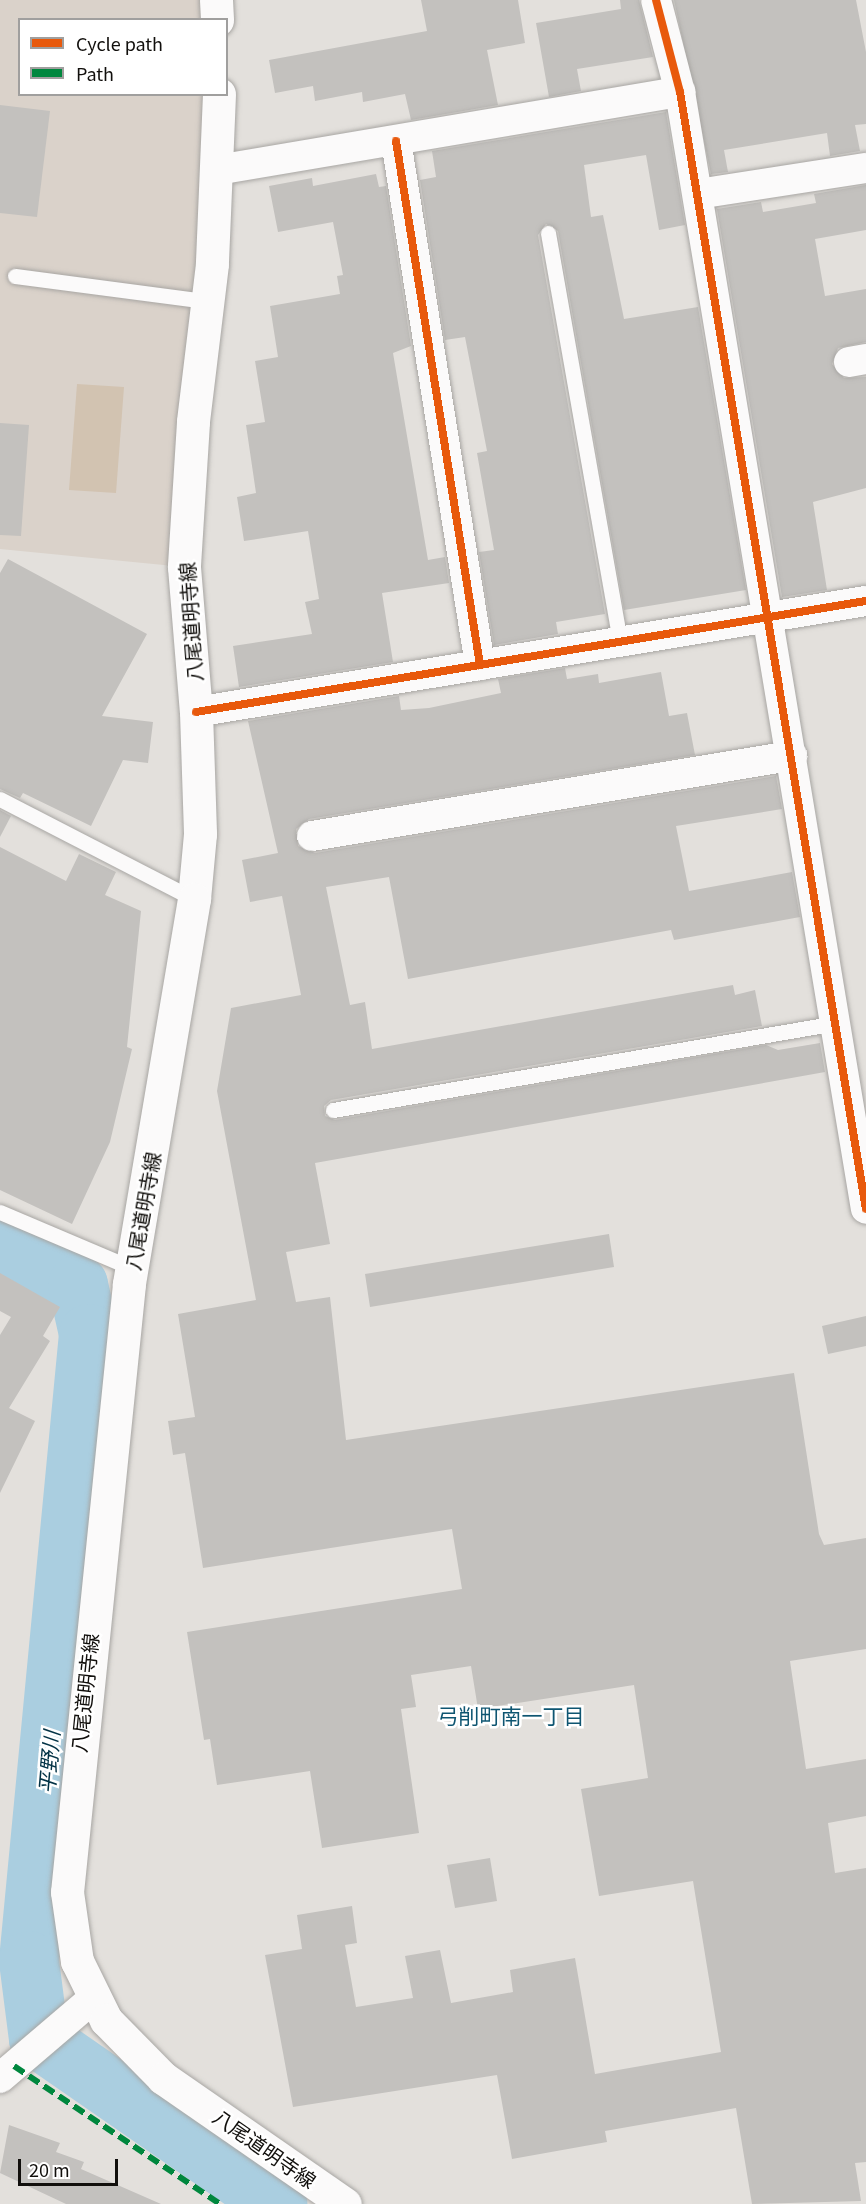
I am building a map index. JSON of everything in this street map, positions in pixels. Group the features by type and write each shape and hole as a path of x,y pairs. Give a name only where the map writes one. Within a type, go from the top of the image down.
{"main road":[{"path":"216,0 217,18"},
{"name":"八尾道明寺線","path":"219,96 217,170 204,301 184,567 196,712 200,834 194,899 132,1268 83,1695 67,1892 77,1960 106,2020 163,2078 345,2204"}],"street":[{"path":"656,0 680,92 698,195 770,617 866,1209"},
{"path":"217,170 680,92"},
{"path":"396,141 480,665"},
{"path":"698,195 866,168"},
{"path":"196,712 866,601"},
{"path":"312,836 792,756"},
{"path":"0,2078 95,1997"}],"lane":[{"path":"549,233 620,642"},
{"path":"15,276 204,301"},
{"path":"0,799 194,899"},
{"path":"333,1110 836,1023"},
{"path":"0,1212 132,1268"}],"shaded area":[{"path":"0,0 216,0 217,18 18,18 18,96 219,96 184,567 0,549"},
{"path":"77,384 124,387 116,493 69,490"}],"building":[{"path":"421,0 518,0 525,43 487,50 498,105 411,120 405,94 363,102 362,92 315,101 313,86 275,93 269,60 427,31"},
{"path":"620,0 639,0 653,57 577,69 581,91 549,97 536,23 621,9"},
{"path":"674,0 856,0 866,52 866,124 855,125 860,151 830,156 827,133 724,150 728,172 711,174"},
{"path":"0,105 50,111 37,217 0,213"},
{"path":"666,112 685,225 659,230 646,155 584,165 591,217 603,215 624,319 698,307 746,590 624,610 558,231 546,224 538,235 605,614 556,622 558,634 494,645 479,552 494,550 477,453 487,451 465,337 445,340 420,180 436,177 432,151"},
{"path":"376,174 379,187 386,186 411,346 393,353 428,560 445,557 449,583 382,593 393,662 239,687 233,646 312,634 305,602 319,599 308,531 244,541 237,497 256,493 246,425 265,422 255,361 278,357 270,306 340,294 337,276 343,275 333,222 278,232 269,186 312,178 313,186"},
{"path":"866,185 866,230 815,239 825,296 866,289 866,342 838,348 832,364 844,378 866,377 866,488 813,502 827,590 782,597 717,209 761,202 763,212 816,203 814,194"},
{"path":"0,423 29,425 21,536 0,535"},
{"path":"8,559 147,634 102,716 153,722 148,763 123,760 91,826 23,793 20,798 0,789 0,573"},
{"path":"565,668 567,679 598,674 599,683 661,672 669,716 687,713 695,755 309,819 296,829 298,846 315,853 776,776 782,809 676,826 689,891 792,872 800,917 674,940 671,930 408,979 389,877 326,887 350,1005 365,1002 372,1049 733,985 735,995 755,990 762,1026 331,1100 324,1106 325,1116 335,1120 766,1045 778,1050 820,1043 825,1072 315,1163 330,1244 286,1252 296,1302 330,1297 346,1440 794,1373 819,1534 824,1545 866,1538 866,1649 790,1661 806,1769 866,1759 866,1816 828,1823 835,1873 866,1868 866,2162 855,2163 861,2201 752,2204 736,2108 605,2131 607,2142 512,2159 497,2075 293,2107 265,1955 302,1949 297,1915 352,1906 357,1943 345,1945 356,2007 413,1998 405,1956 440,1950 451,2003 513,1992 510,1970 575,1958 595,2074 721,2052 693,1881 599,1896 581,1789 648,1778 634,1685 478,1709 471,1666 411,1675 416,1707 401,1709 419,1833 322,1848 310,1771 217,1785 210,1739 204,1740 187,1632 462,1589 452,1529 203,1568 185,1453 173,1455 168,1421 195,1417 178,1314 256,1300 217,1091 231,1008 301,995 282,896 250,902 242,860 278,853 248,721 399,696 401,710 429,708 501,693 498,679"},
{"path":"0,810 11,816 0,837"},
{"path":"0,847 66,881 79,854 116,872 105,895 141,911 127,1047 132,1049 110,1142 72,1224 0,1190"},
{"path":"609,1234 614,1267 370,1307 365,1274"},
{"path":"0,1273 60,1307 43,1336 50,1341 9,1408 35,1421 0,1493 0,1335 11,1317 0,1311"},
{"path":"866,1316 866,1346 828,1354 822,1326"},
{"path":"490,1858 497,1901 455,1908 447,1865"},
{"path":"9,2125 60,2143 56,2152 84,2162 81,2169 161,2204 66,2204 0,2173"}],"waterway":[{"name":"平野川","path":"0,1244 78,1285 89,1334 29,1961 39,2039 277,2204"}],"marked path":[{"path":"14,2066 220,2204"}],"cycle path":[{"path":"656,0 680,92 866,1209"},
{"path":"396,141 480,665"},
{"path":"196,712 866,601"}],"district":[{"name":"弓削町南一丁目","path":"511,1715"}]}
